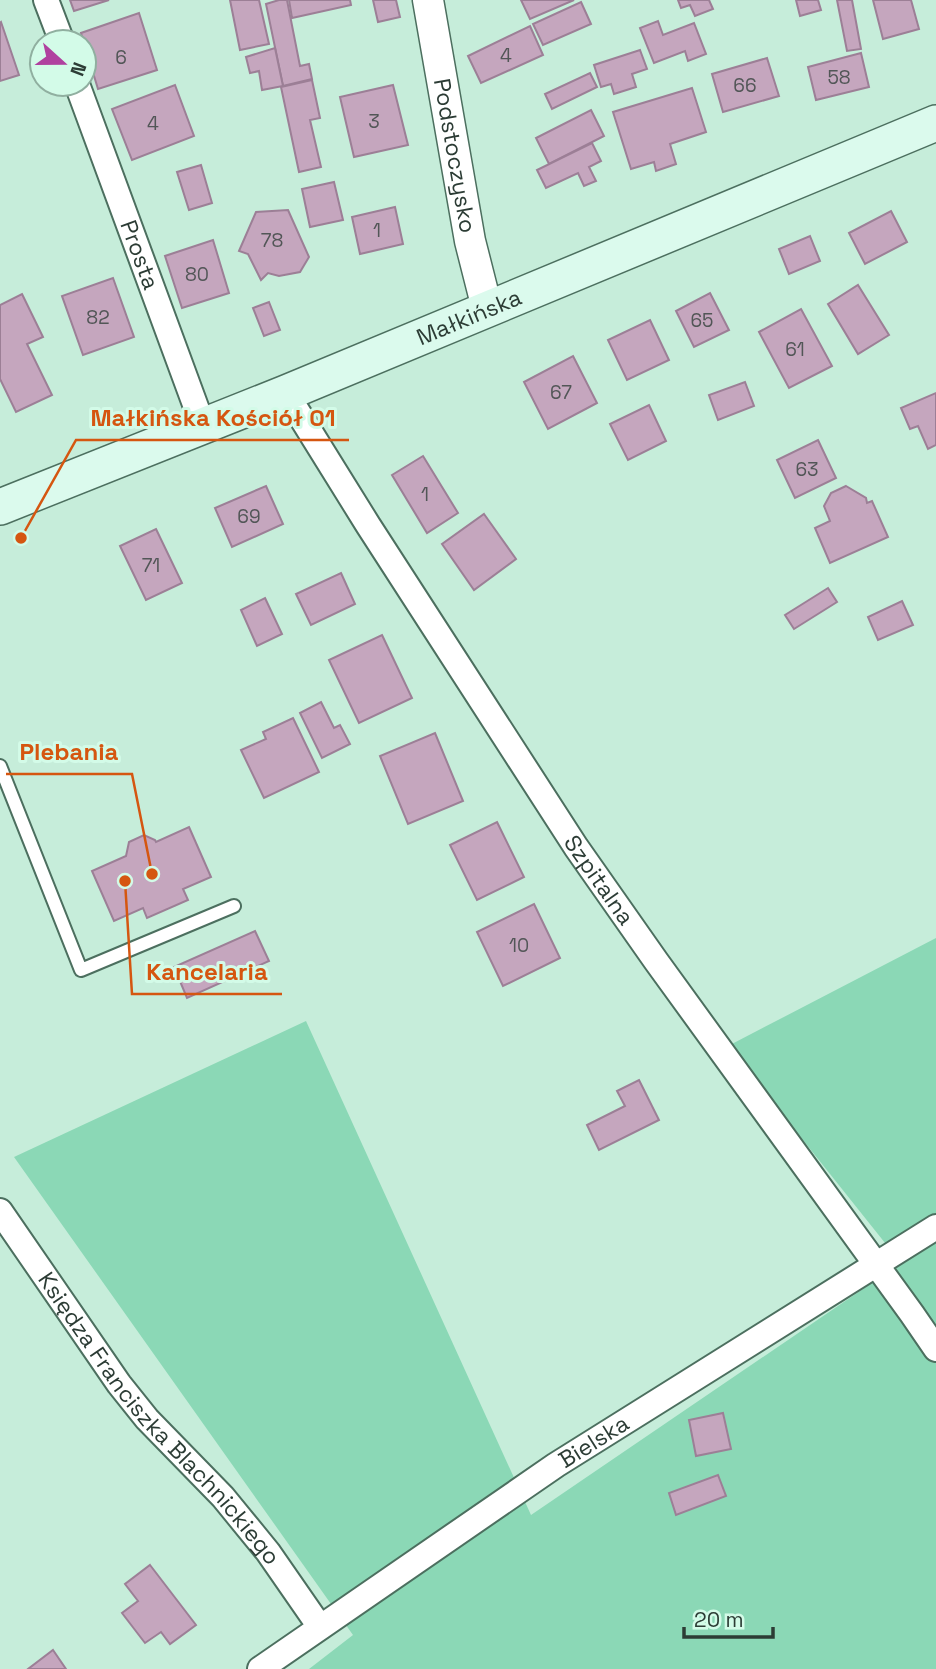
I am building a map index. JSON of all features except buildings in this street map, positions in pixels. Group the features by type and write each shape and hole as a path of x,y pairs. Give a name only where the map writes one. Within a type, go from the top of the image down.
{"main road":[{"name":"Małkińska","path":"0,507 286,393 936,123"}],"street":[{"path":"46,0 57,28"},
{"name":"Podstoczysko","path":"428,0 470,241 487,308"},
{"name":"Prosta","path":"82,98 203,426"},
{"name":"Szpitalna","path":"286,393 576,847 936,1349"},
{"name":"Księdza Franciszka Blachnickiego","path":"0,1211 119,1384 147,1419 223,1497 268,1552 320,1627"},
{"name":"Bielska","path":"260,1669 556,1465 936,1227"}],"lane":[{"path":"0,766 81,970 234,906"}],"green space":[{"path":"936,938 936,1669 309,1669 353,1635 14,1157 306,1021 531,1515 901,1263 728,1046"}],"place":[{"name":"Małkińska Kościół 01","path":"21,538"},
{"name":"Plebania","path":"152,874"},
{"name":"Kancelaria","path":"125,881"}]}
